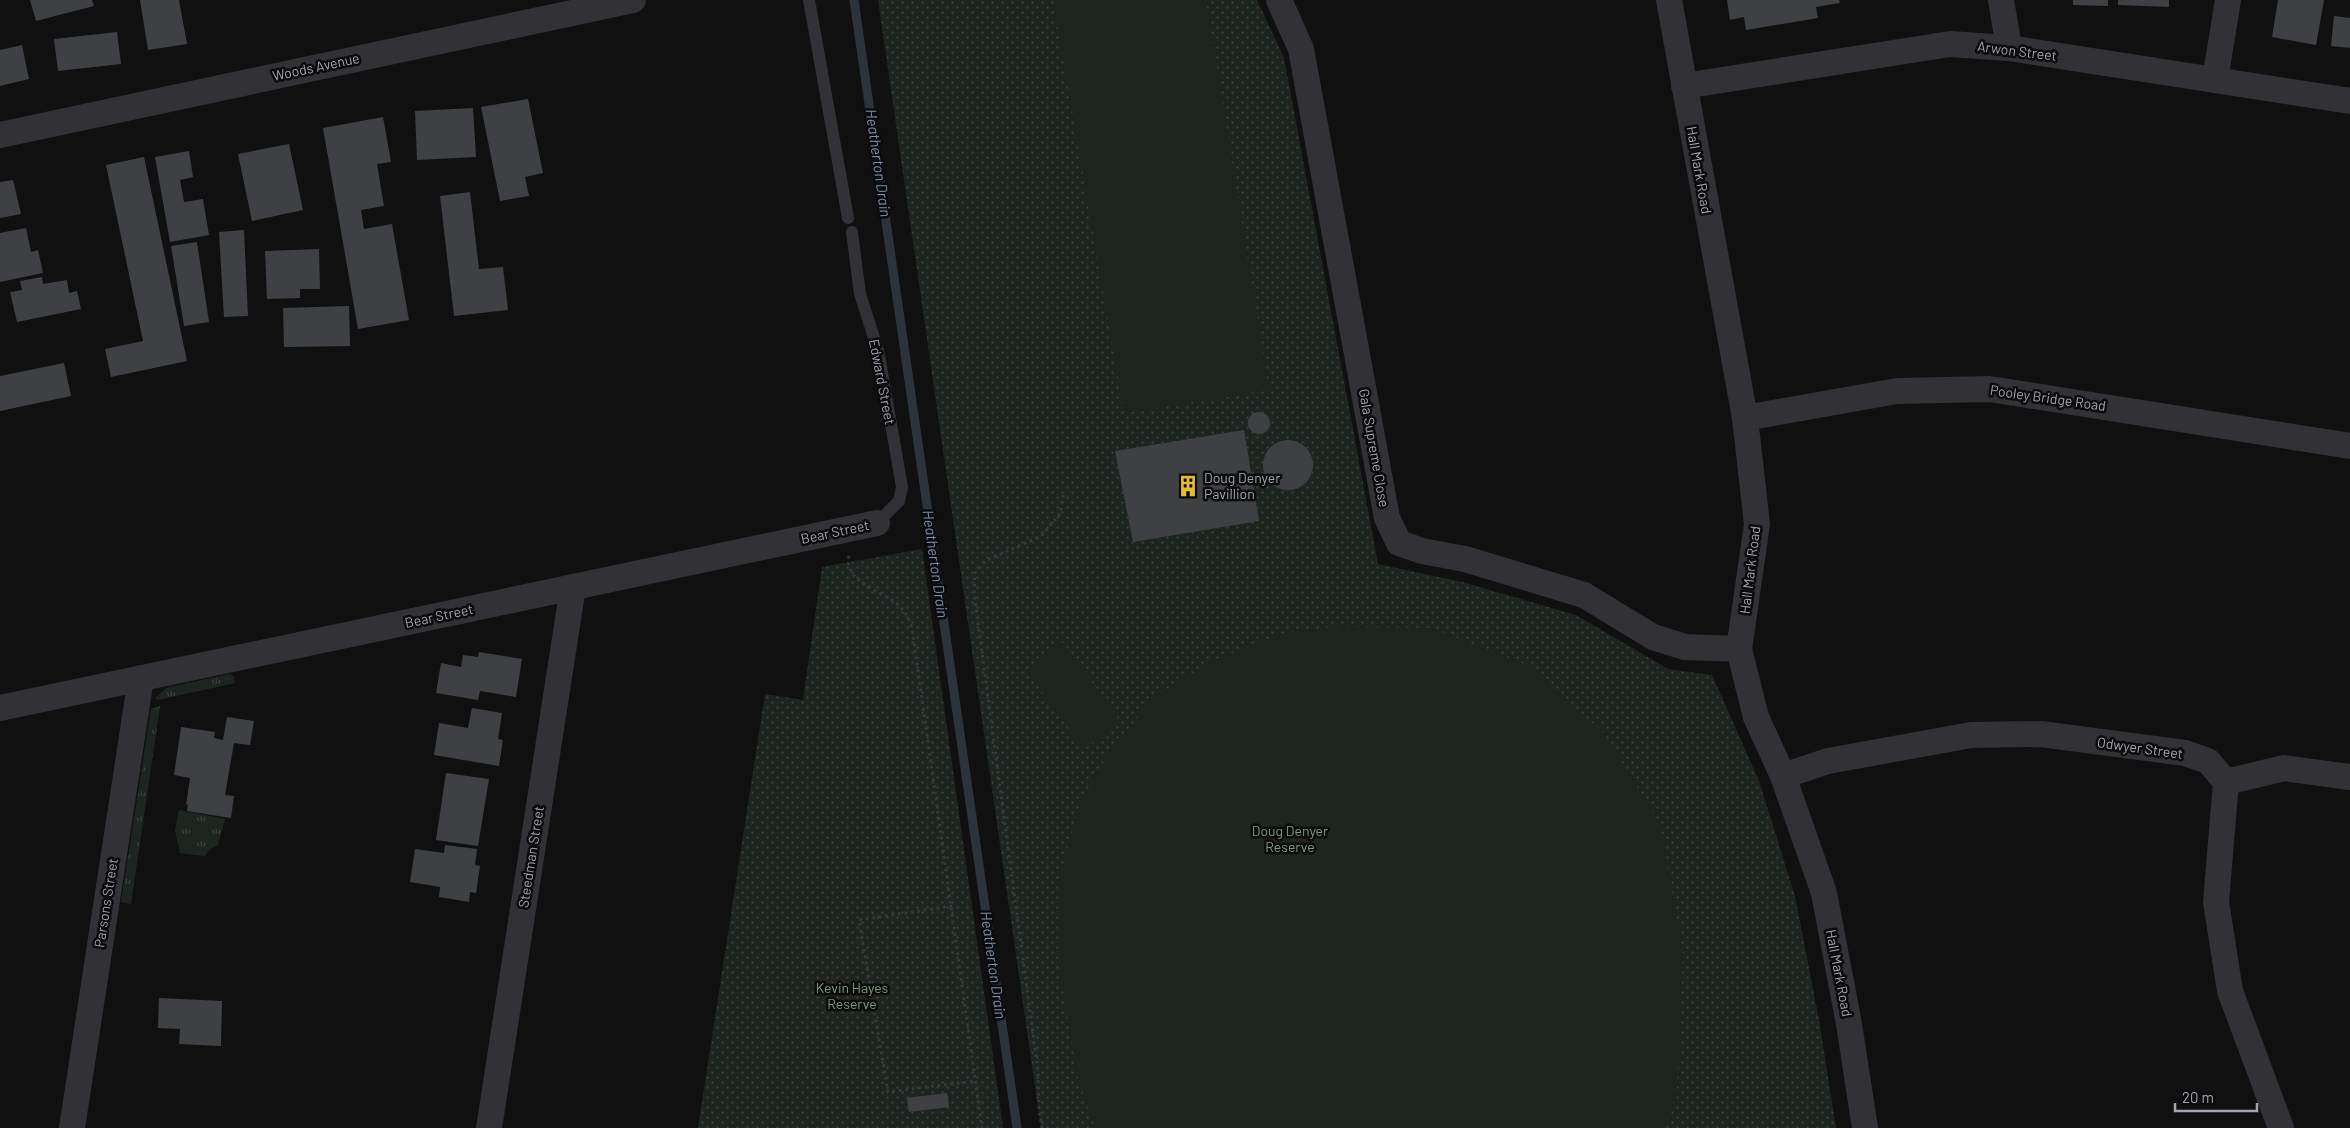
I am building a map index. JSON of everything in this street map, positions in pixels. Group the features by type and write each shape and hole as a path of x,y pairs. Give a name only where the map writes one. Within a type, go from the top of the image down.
{"street":[{"name":"Woods Avenue","path":"0,135 633,0"},
{"name":"Gala Supreme Close","path":"1279,0 1301,49 1387,518 1399,543 1422,551 1466,559 1584,595 1653,636 1686,647 1740,649"},
{"name":"Hall Mark Road","path":"1669,0 1745,418 1757,524 1740,649 1756,717 1783,776 1824,893 1849,1024 1865,1128"},
{"path":"2001,0 2010,48"},
{"path":"2215,80 2228,0"},
{"name":"Arwon Street","path":"1684,86 1950,44 2010,48 2350,102"},
{"name":"Pooley Bridge Road","path":"1745,418 1897,391 1990,388 2350,446"},
{"name":"Bear Street","path":"0,708 869,525"},
{"name":"Steedman Street","path":"489,1128 573,586"},
{"name":"Parsons Street","path":"72,1128 141,678"},
{"name":"Odwyer Street","path":"1783,776 1828,761 1971,735 2041,734 2185,753 2208,761 2226,782"},
{"path":"2280,1128 2230,992 2217,911 2216,892 2226,782 2284,768 2350,777"}],"lane":[{"path":"809,0 848,218"},
{"name":"Edward Street","path":"852,232 860,294 880,360 902,487 899,500 869,525"}],"path":[{"path":"1042,1128 1039,1109 1038,1071 974,593 975,573 985,561 1041,536 1060,514 1064,492"},
{"path":"869,525 867,554 848,556 851,571 857,579 898,604 907,614 912,628 982,1128"},
{"path":"952,906 860,920 888,1092 975,1081"}],"green space":[{"name":"Doug Denyer Reserve","path":"878,0 1257,0 1284,58 1378,564 1462,582 1576,615 1668,669 1712,675 1759,781 1795,896 1819,1020 1836,1128 1041,1128"},
{"path":"1053,0 1206,0 1269,390 1124,413"},
{"name":"Kevin Hayes Reserve","path":"922,549 1003,1128 698,1128 765,694 803,700 822,567"},
{"path":"1334,627 1431,628 1526,665 1603,732 1660,824 1683,953 1677,1087 1666,1128 1095,1128 1077,1075 1058,957 1058,883 1082,799 1114,745 1157,695 1212,661 1284,633"},
{"path":"1063,642 1121,723 1084,749 1026,670"},
{"path":"230,674 234,677 235,683 158,700 155,698 166,688"},
{"path":"160,706 131,904 121,902 151,709"},
{"path":"179,810 225,819 218,845 210,849 205,856 180,853 175,830"}],"building":[{"path":"30,0 92,0 94,6 36,21"},
{"path":"140,0 179,0 187,44 148,50"},
{"path":"1727,0 1839,0 1840,3 1816,7 1818,18 1746,30 1744,17 1730,20"},
{"path":"2073,0 2108,0 2108,6 2073,5"},
{"path":"2118,0 2169,0 2169,7 2118,5"},
{"path":"2278,0 2324,0 2316,45 2272,37"},
{"path":"2334,16 2350,18 2350,48 2331,46"},
{"path":"117,32 121,64 58,71 54,39"},
{"path":"22,45 29,79 0,86 0,50"},
{"path":"528,99 543,173 525,177 529,196 500,201 481,107"},
{"path":"473,108 476,157 417,160 415,111"},
{"path":"383,117 391,162 377,164 384,206 361,210 364,229 392,224 409,320 358,329 323,128"},
{"path":"289,144 303,210 252,221 238,154"},
{"path":"189,151 193,177 180,180 184,202 203,199 209,235 170,242 155,157"},
{"path":"144,157 187,361 111,377 105,349 143,341 106,165"},
{"path":"13,180 21,214 0,218 0,182"},
{"path":"470,192 479,269 503,267 508,310 454,316 440,196"},
{"path":"26,228 31,252 38,250 43,273 0,282 0,233"},
{"path":"244,230 248,316 224,317 219,232"},
{"path":"197,242 209,322 184,326 171,246"},
{"path":"319,249 320,289 300,289 300,298 267,299 265,251"},
{"path":"42,277 43,284 67,280 69,293 77,291 81,309 17,322 10,292 22,290 20,281"},
{"path":"349,306 350,346 284,347 283,308"},
{"path":"64,363 71,396 0,411 0,376"},
{"path":"1259,412 1267,415 1270,423 1267,431 1259,434 1251,431 1248,423 1251,415"},
{"name":"Doug Denyer Pavillion","path":"1244,430 1259,521 1133,542 1115,451"},
{"path":"1293,440 1306,447 1312,455 1312,475 1306,483 1298,489 1283,490 1270,483 1264,475 1263,460 1270,447 1278,441"},
{"path":"479,652 522,659 516,697 480,691 478,700 436,693 441,663 461,667 463,655 478,657"},
{"path":"472,708 502,713 498,739 503,740 499,766 434,755 439,723 468,728"},
{"path":"227,717 254,721 250,745 234,743 225,795 234,796 231,818 187,811 188,804 186,805 190,778 174,775 181,727 215,732 214,738 223,740"},
{"path":"446,773 489,779 478,846 436,840"},
{"path":"445,845 477,849 475,865 480,866 476,893 470,892 469,902 439,897 440,887 410,882 415,849 444,853"},
{"path":"159,998 222,1001 221,1046 179,1044 180,1029 158,1028"},
{"path":"947,1093 949,1107 909,1112 907,1098"}],"waterway":[{"name":"Heatherton Drain","path":"854,0 1017,1128"}],"place":[{"name":"Doug Denyer Pavillion","path":"1188,486"}]}
